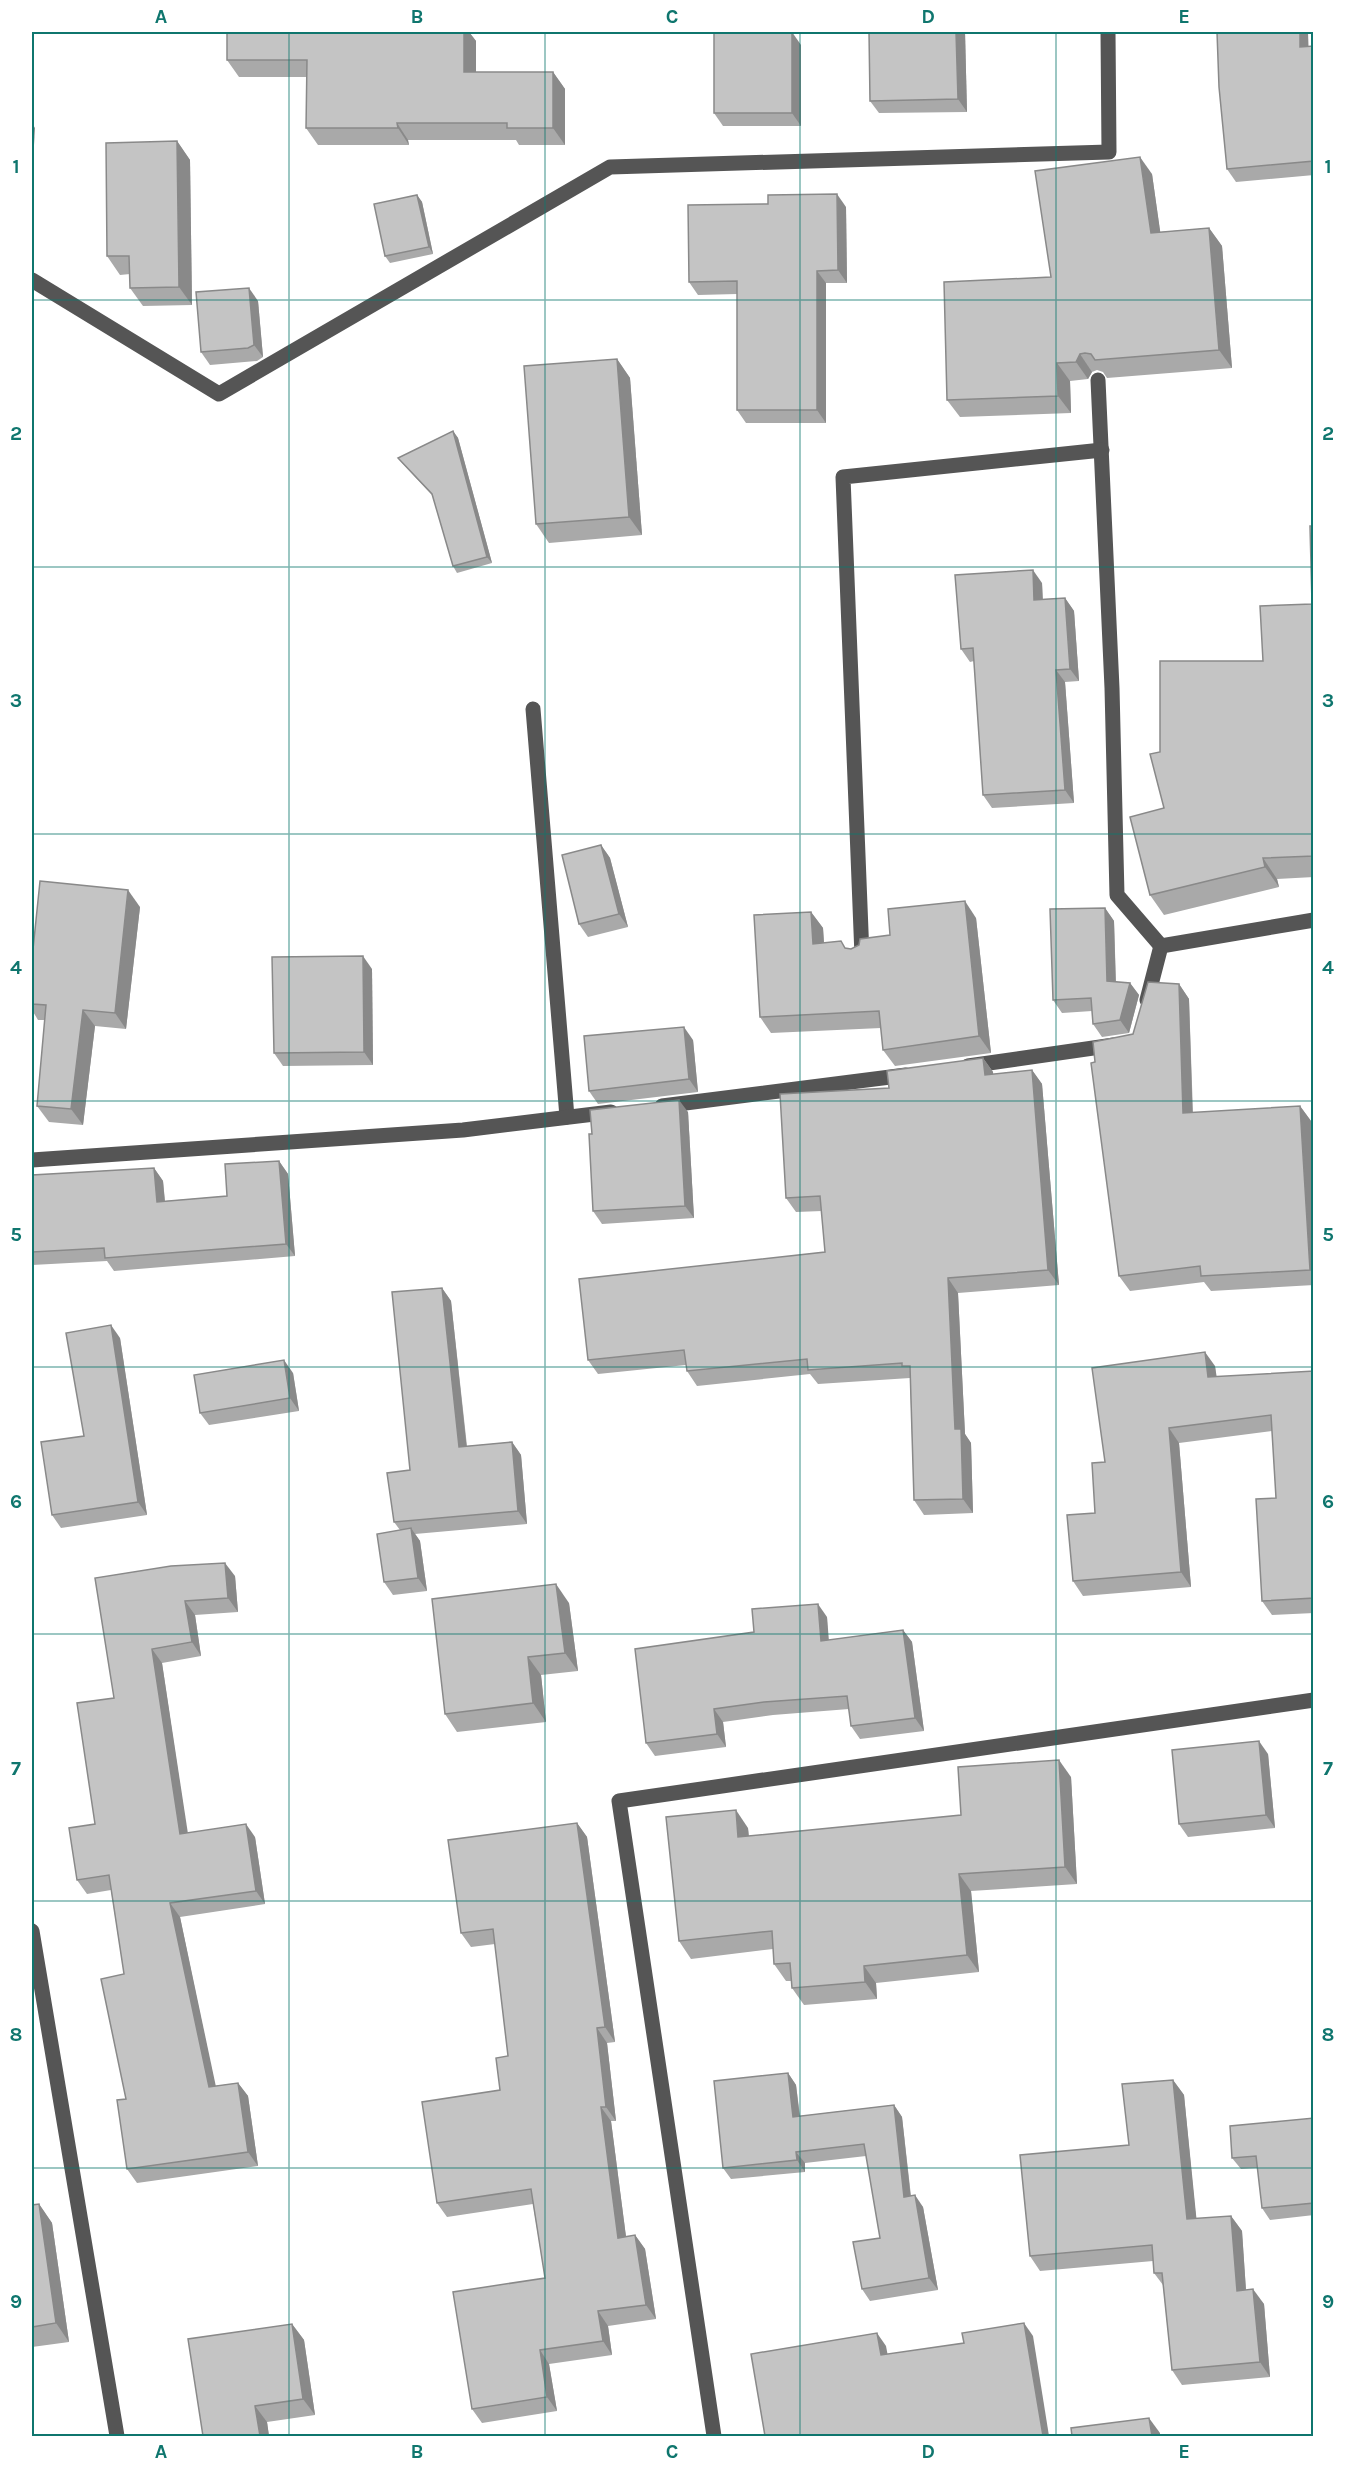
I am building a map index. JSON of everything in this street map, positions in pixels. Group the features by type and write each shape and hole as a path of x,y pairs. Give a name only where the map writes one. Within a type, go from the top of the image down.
{"street":[{"path":"32,280 219,394 610,167 1109,152 1108,32"},
{"path":"1098,380 1112,688 1117,895 1161,946"},
{"path":"862,956 843,477 1102,450"},
{"path":"533,709 567,1117"},
{"path":"1161,946 1314,920"},
{"path":"1145,1010 1161,946"},
{"path":"954,1068 1125,1043"},
{"path":"650,1107 920,1073"},
{"path":"32,1160 463,1130 626,1110"},
{"path":"714,2436 619,1801 1314,1700"},
{"path":"32,1931 117,2436"}],"building":[{"path":"227,32 464,32 464,72 553,72 553,128 507,128 507,123 397,123 398,128 306,128 307,60 227,60"},
{"path":"714,32 792,32 792,113 714,113"},
{"path":"869,32 956,32 958,99 870,101"},
{"path":"1217,32 1300,32 1300,47 1314,46 1314,161 1227,169 1219,87"},
{"path":"177,141 179,287 130,288 129,256 107,256 106,143"},
{"path":"1140,157 1151,233 1209,228 1219,350 1095,360 1091,354 1085,353 1080,354 1076,362 1057,363 1058,396 947,400 944,282 1051,277 1035,171"},
{"path":"837,194 838,270 817,271 817,410 737,410 737,281 689,282 688,205 768,204 768,195"},
{"path":"417,195 429,247 385,256 374,204"},
{"path":"249,288 254,345 248,348 201,352 196,292"},
{"path":"617,359 629,517 536,524 524,366"},
{"path":"453,431 487,557 453,566 432,494 398,458"},
{"path":"1310,526 1314,526 1314,856 1263,858 1265,867 1150,895 1130,817 1164,808 1150,754 1160,752 1160,661 1263,661 1260,606 1312,604"},
{"path":"1033,570 1034,600 1065,598 1070,669 1056,670 1065,790 983,795 973,648 961,649 955,575"},
{"path":"601,845 619,914 579,924 562,855"},
{"path":"40,881 128,890 115,1013 83,1010 71,1109 37,1106 46,1005 32,1004 32,959"},
{"path":"965,901 979,1036 883,1050 879,1011 760,1017 754,915 811,912 813,944 841,941 845,948 851,949 859,945 860,939 890,935 888,909"},
{"path":"1105,908 1107,981 1130,983 1120,1020 1093,1024 1091,998 1053,1000 1050,909"},
{"path":"363,956 364,1052 274,1053 272,957"},
{"path":"1148,982 1179,984 1183,1113 1300,1106 1310,1270 1201,1276 1200,1266 1119,1276 1091,1063 1095,1062 1093,1042 1133,1034"},
{"path":"684,1027 689,1079 589,1091 584,1036"},
{"path":"983,1058 985,1075 1032,1070 1048,1270 948,1278 955,1429 961,1429 963,1499 914,1500 910,1366 902,1366 902,1363 808,1370 807,1359 687,1371 684,1350 588,1360 579,1279 825,1252 820,1196 786,1198 780,1094 889,1088 887,1071"},
{"path":"679,1100 685,1206 593,1211 590,1110"},
{"path":"279,1161 286,1244 105,1258 104,1248 32,1252 32,1175 154,1168 157,1202 227,1196 225,1164"},
{"path":"442,1288 459,1447 512,1442 518,1511 394,1522 387,1473 410,1470 392,1292"},
{"path":"111,1325 138,1502 52,1515 41,1442 84,1436 66,1333"},
{"path":"1205,1352 1208,1377 1314,1371 1314,1598 1262,1601 1256,1499 1276,1498 1271,1415 1169,1428 1181,1572 1073,1581 1067,1515 1095,1513 1092,1463 1105,1462 1092,1368"},
{"path":"284,1360 290,1398 200,1413 194,1375"},
{"path":"411,1528 418,1578 384,1582 377,1534"},
{"path":"225,1563 228,1598 185,1601 192,1642 152,1649 180,1834 246,1824 256,1891 170,1903 209,2087 238,2083 248,2152 127,2169 117,2100 126,2099 101,1979 124,1974 109,1875 77,1880 69,1828 95,1824 77,1703 114,1698 95,1578 171,1566"},
{"path":"556,1584 565,1653 528,1657 533,1703 445,1714 432,1599"},
{"path":"818,1604 821,1641 903,1630 915,1718 851,1726 847,1696 764,1702 714,1709 717,1734 646,1743 635,1649 754,1632 752,1609"},
{"path":"1259,1741 1266,1815 1179,1824 1172,1750"},
{"path":"1059,1760 1065,1867 959,1874 967,1955 864,1966 865,1982 792,1988 790,1963 774,1964 772,1931 679,1941 666,1817 736,1810 738,1837 961,1815 958,1767"},
{"path":"577,1823 605,2027 597,2028 606,2107 601,2107 618,2238 635,2235 646,2305 598,2311 603,2341 540,2350 547,2397 472,2409 453,2292 545,2278 531,2189 437,2203 422,2102 500,2090 496,2058 508,2056 493,1929 461,1933 448,1840"},
{"path":"788,2073 793,2117 894,2105 904,2197 915,2195 929,2278 862,2289 853,2242 880,2238 864,2144 796,2152 797,2160 723,2168 714,2081"},
{"path":"1173,2080 1187,2219 1231,2216 1237,2291 1253,2289 1260,2362 1172,2370 1162,2273 1154,2273 1152,2245 1030,2256 1020,2155 1129,2145 1122,2084"},
{"path":"1314,2118 1314,2203 1262,2208 1256,2156 1232,2158 1230,2126"},
{"path":"39,2204 56,2323 32,2327 32,2205"},
{"path":"1024,2323 1043,2436 765,2436 751,2354 877,2333 881,2355 964,2343 962,2333"},
{"path":"292,2324 303,2399 255,2406 260,2436 203,2436 188,2339"},
{"path":"1149,2418 1152,2436 1072,2436 1071,2428"}]}
